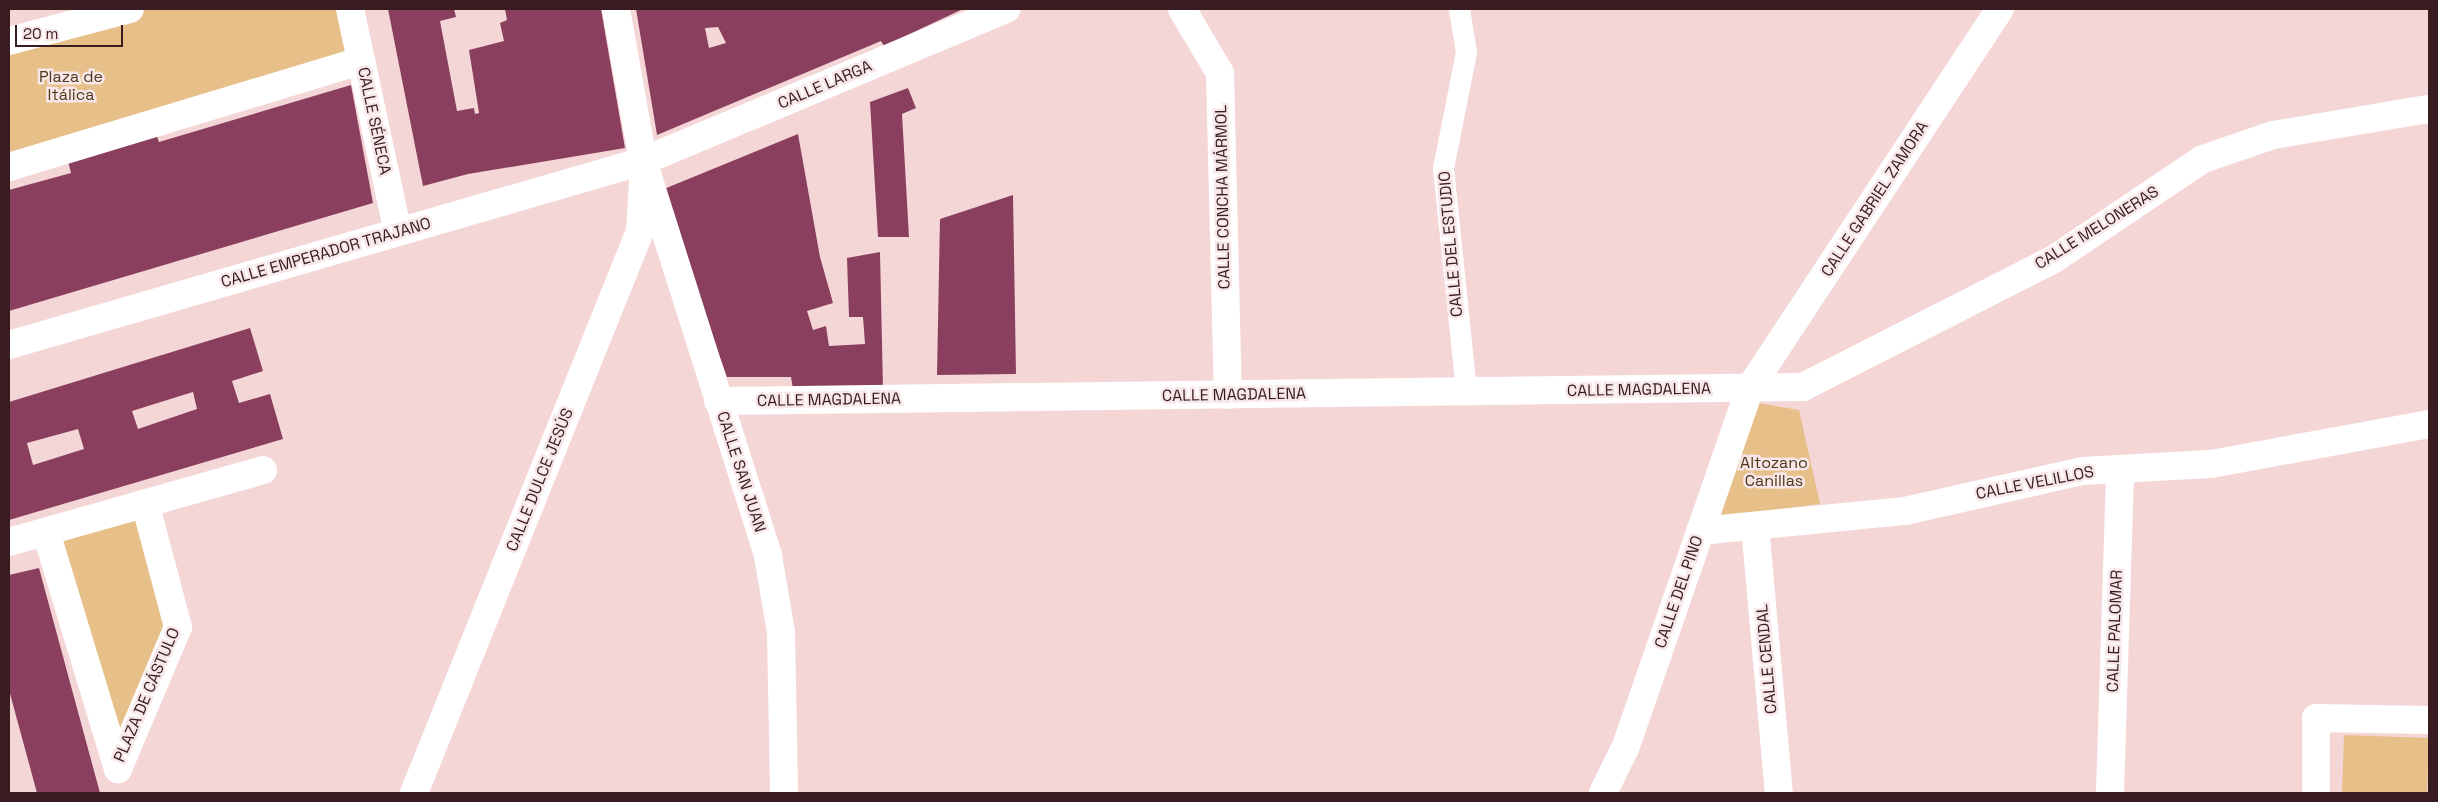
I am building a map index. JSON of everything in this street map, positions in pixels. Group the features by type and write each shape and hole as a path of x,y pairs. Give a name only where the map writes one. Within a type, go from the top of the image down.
{"street":[{"path":"9,41 130,9"},
{"name":"CALLE SÉNECA","path":"350,9 398,232"},
{"path":"616,9 644,161"},
{"name":"CALLE LARGA","path":"644,161 1007,9"},
{"name":"CALLE CONCHA MÁRMOL","path":"1182,9 1220,73 1228,395"},
{"name":"CALLE DEL ESTUDIO","path":"1459,9 1466,52 1443,168 1466,392"},
{"name":"CALLE GABRIEL ZAMORA","path":"1750,388 2000,9"},
{"path":"9,167 361,62"},
{"name":"CALLE MELONERAS","path":"1750,388 1804,388 2054,259 2203,159 2273,135 2429,109"},
{"name":"CALLE EMPERADOR TRAJANO","path":"9,345 644,161"},
{"name":"CALLE SAN JUAN","path":"644,161 772,575 781,632 784,793"},
{"name":"CALLE DULCE JESÚS","path":"414,793 640,231 644,161"},
{"name":"CALLE MAGDALENA","path":"718,401 1750,388"},
{"name":"CALLE DEL PINO","path":"1603,793 1626,746 1750,388"},
{"name":"CALLE VELILLOS","path":"1700,531 1905,511 2082,471 2211,464 2429,424"},
{"name":"CALLE PALOMAR","path":"2110,793 2120,469"},
{"path":"9,542 263,470"},
{"name":"PLAZA DE CÁSTULO","path":"46,532 118,769 178,627 145,503"},
{"name":"CALLE CENDAL","path":"1755,526 1779,793"},
{"path":"2316,793 2316,718 2429,720"}],"green space":[{"name":"Plaza de Itálica","path":"130,9 350,9 361,61 9,167 9,41"},
{"name":"Altozano Canillas","path":"1758,403 1799,410 1820,504 1718,517"},
{"path":"138,513 168,628 118,742 54,537"},
{"path":"2344,735 2429,738 2427,793 2342,793"}],"building":[{"path":"388,9 454,9 456,17 440,21 457,111 474,108 475,114 479,113 469,50 504,41 500,23 507,20 505,9 601,9 625,148 468,174 423,186"},
{"path":"636,9 963,9 884,46 881,41 657,135","holes":["718,27 726,43 709,48 705,28"]},
{"path":"351,85 373,203 9,311 9,190 71,173 67,157 155,131 159,142"},
{"path":"908,88 916,108 902,114 909,237 878,237 870,102"},
{"path":"798,134 820,257 833,303 807,311 813,330 826,326 829,346 865,344 863,317 849,317 847,258 880,252 883,389 794,395 791,377 727,377 703,310 664,189"},
{"path":"1013,195 1016,374 937,375 940,219"},
{"path":"250,328 263,371 232,381 239,403 270,394 283,439 9,520 9,402","holes":["193,392 197,409 138,429 132,411","78,429 84,449 33,465 27,443"]},
{"path":"39,568 100,793 37,793 9,690 9,575"}]}
